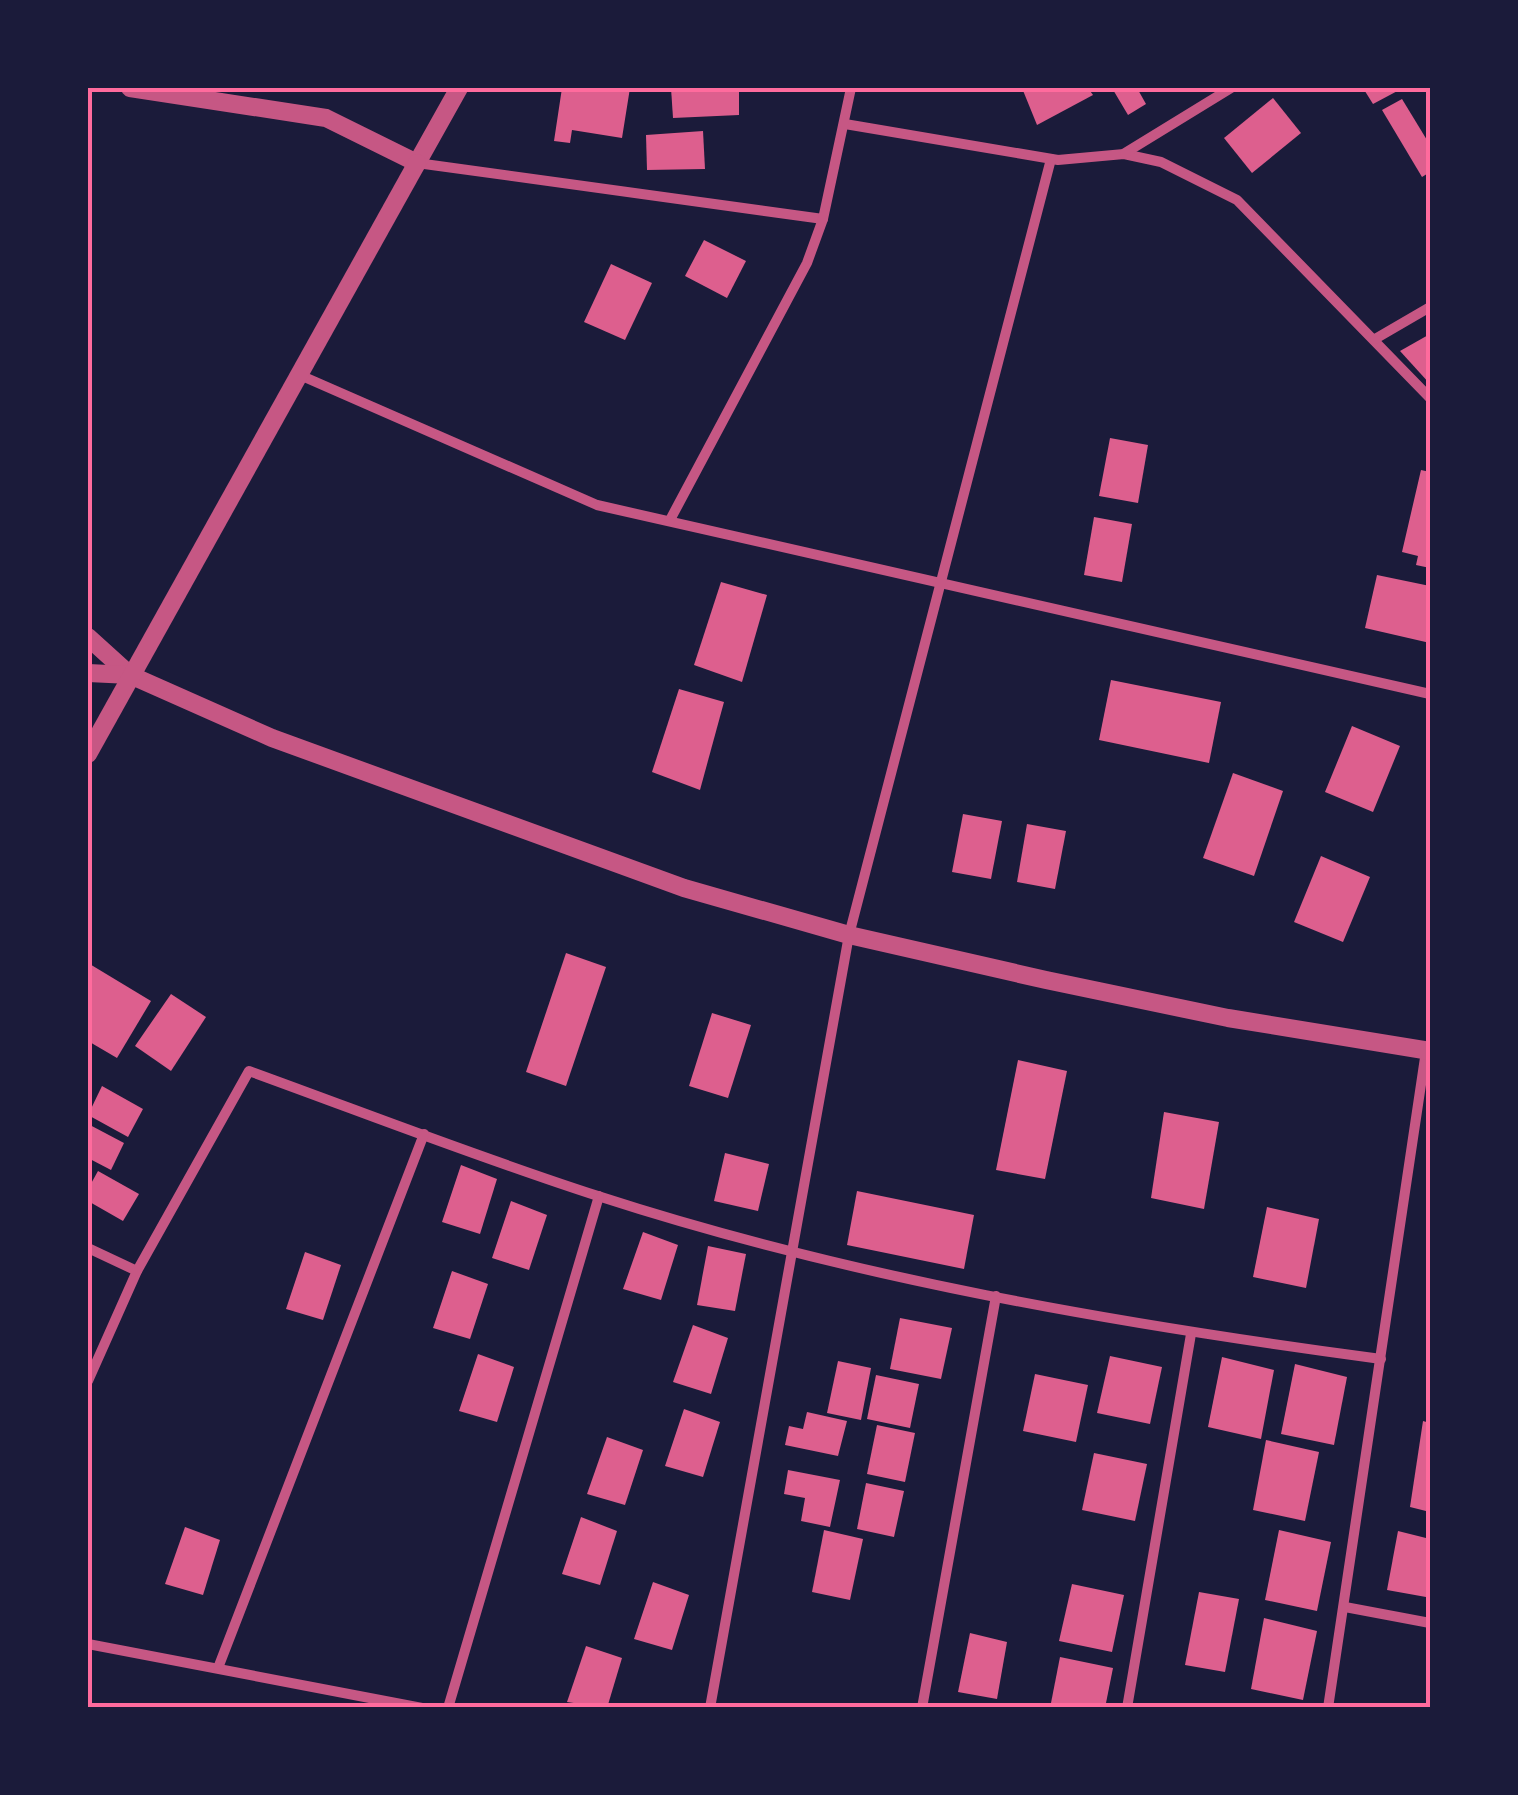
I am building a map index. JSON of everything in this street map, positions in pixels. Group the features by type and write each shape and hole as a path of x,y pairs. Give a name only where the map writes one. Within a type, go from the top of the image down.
{"street":[{"path":"130,88 326,118 417,164 822,220"},
{"path":"88,754 459,88"},
{"path":"670,520 807,263 822,220 851,88"},
{"path":"1124,154 1231,88"},
{"path":"845,124 1050,159 1124,154 1161,162 1236,200 1430,398"},
{"path":"710,1708 849,935 1050,159"},
{"path":"1376,339 1430,306"},
{"path":"302,376 596,505 1430,694"},
{"path":"88,636 130,676"},
{"path":"88,673 130,676 272,738 555,842 684,888 849,935 1228,1018 1428,1051 1328,1708"},
{"path":"88,1381 137,1271 249,1071 599,1196 790,1249 996,1296 1191,1334 1381,1359"},
{"path":"218,1668 424,1134"},
{"path":"448,1708 599,1196"},
{"path":"88,1248 137,1271"},
{"path":"922,1708 996,1296"},
{"path":"1127,1708 1191,1334"},
{"path":"1345,1607 1430,1624"},
{"path":"88,1644 422,1708"}],"building":[{"path":"562,88 630,88 622,138 572,130 570,143 554,141"},
{"path":"671,88 739,88 739,115 673,118"},
{"path":"1022,88 1088,88 1093,95 1037,125"},
{"path":"1112,88 1137,88 1146,104 1128,115"},
{"path":"1363,88 1403,88 1373,104"},
{"path":"1273,98 1301,133 1252,173 1224,138"},
{"path":"1402,99 1430,145 1430,172 1422,177 1382,110"},
{"path":"703,131 705,169 647,170 646,135"},
{"path":"704,240 746,261 727,298 685,276"},
{"path":"611,264 652,283 625,340 584,322"},
{"path":"1430,334 1430,384 1400,351"},
{"path":"1110,438 1148,445 1138,503 1099,496"},
{"path":"1421,470 1430,472 1430,568 1416,565 1418,556 1402,552"},
{"path":"1094,517 1132,524 1122,582 1084,575"},
{"path":"1377,575 1430,586 1430,643 1365,628"},
{"path":"721,582 767,595 742,682 694,665"},
{"path":"1111,680 1221,702 1209,763 1099,740"},
{"path":"679,689 724,702 700,790 652,772"},
{"path":"1352,726 1400,746 1373,812 1325,792"},
{"path":"1233,773 1283,791 1254,876 1203,858"},
{"path":"963,814 1002,821 991,879 952,872"},
{"path":"1027,824 1066,831 1055,889 1017,882"},
{"path":"1321,856 1370,877 1343,942 1294,922"},
{"path":"566,953 606,967 566,1086 526,1072"},
{"path":"88,963 151,1001 117,1058 88,1041"},
{"path":"171,994 206,1017 171,1071 135,1046"},
{"path":"712,1013 751,1025 728,1098 689,1086"},
{"path":"1018,1060 1067,1071 1045,1179 996,1170"},
{"path":"102,1086 143,1109 128,1137 88,1115"},
{"path":"1164,1112 1219,1122 1204,1209 1151,1198"},
{"path":"88,1124 124,1143 111,1170 88,1158"},
{"path":"725,1153 769,1164 758,1211 714,1201"},
{"path":"461,1165 497,1179 480,1234 442,1222"},
{"path":"98,1171 139,1194 123,1221 88,1201 88,1189"},
{"path":"857,1191 974,1215 964,1269 847,1245"},
{"path":"511,1201 547,1215 529,1270 492,1258"},
{"path":"1267,1207 1319,1219 1306,1288 1253,1277"},
{"path":"643,1232 678,1245 661,1300 623,1289"},
{"path":"708,1246 746,1254 735,1311 697,1305"},
{"path":"305,1252 341,1265 323,1320 286,1309"},
{"path":"452,1271 488,1284 470,1339 433,1328"},
{"path":"900,1318 952,1328 941,1379 890,1369"},
{"path":"693,1325 728,1338 711,1394 673,1382"},
{"path":"478,1354 514,1367 497,1422 459,1411"},
{"path":"1110,1356 1162,1367 1150,1424 1097,1413"},
{"path":"1222,1357 1274,1370 1261,1439 1208,1427"},
{"path":"838,1361 871,1368 861,1420 827,1413"},
{"path":"1295,1364 1347,1377 1334,1445 1281,1434"},
{"path":"1035,1374 1088,1385 1076,1442 1023,1431"},
{"path":"876,1375 919,1384 910,1428 867,1419"},
{"path":"684,1409 720,1422 703,1477 665,1466"},
{"path":"807,1412 847,1421 838,1456 785,1445 789,1426 803,1429"},
{"path":"1423,1421 1430,1423 1430,1512 1410,1507"},
{"path":"877,1425 915,1433 905,1482 867,1474"},
{"path":"607,1437 643,1450 625,1505 587,1494"},
{"path":"1266,1440 1319,1452 1305,1521 1253,1510"},
{"path":"1094,1453 1147,1464 1135,1521 1082,1510"},
{"path":"788,1470 840,1480 830,1527 801,1521 805,1498 784,1494"},
{"path":"866,1483 904,1491 894,1537 857,1529"},
{"path":"581,1517 617,1531 600,1585 562,1574"},
{"path":"185,1527 220,1540 203,1595 165,1584"},
{"path":"824,1530 863,1539 850,1600 812,1592"},
{"path":"1279,1530 1331,1542 1317,1611 1265,1600"},
{"path":"1398,1531 1430,1539 1426,1597 1387,1590"},
{"path":"653,1582 689,1595 672,1650 634,1639"},
{"path":"1072,1584 1124,1595 1112,1652 1059,1641"},
{"path":"1199,1592 1239,1599 1225,1672 1185,1665"},
{"path":"1264,1618 1317,1631 1303,1700 1251,1689"},
{"path":"970,1633 1007,1642 997,1699 958,1692"},
{"path":"586,1646 622,1658 607,1708 567,1702"},
{"path":"1060,1657 1113,1668 1105,1708 1050,1708"}]}
